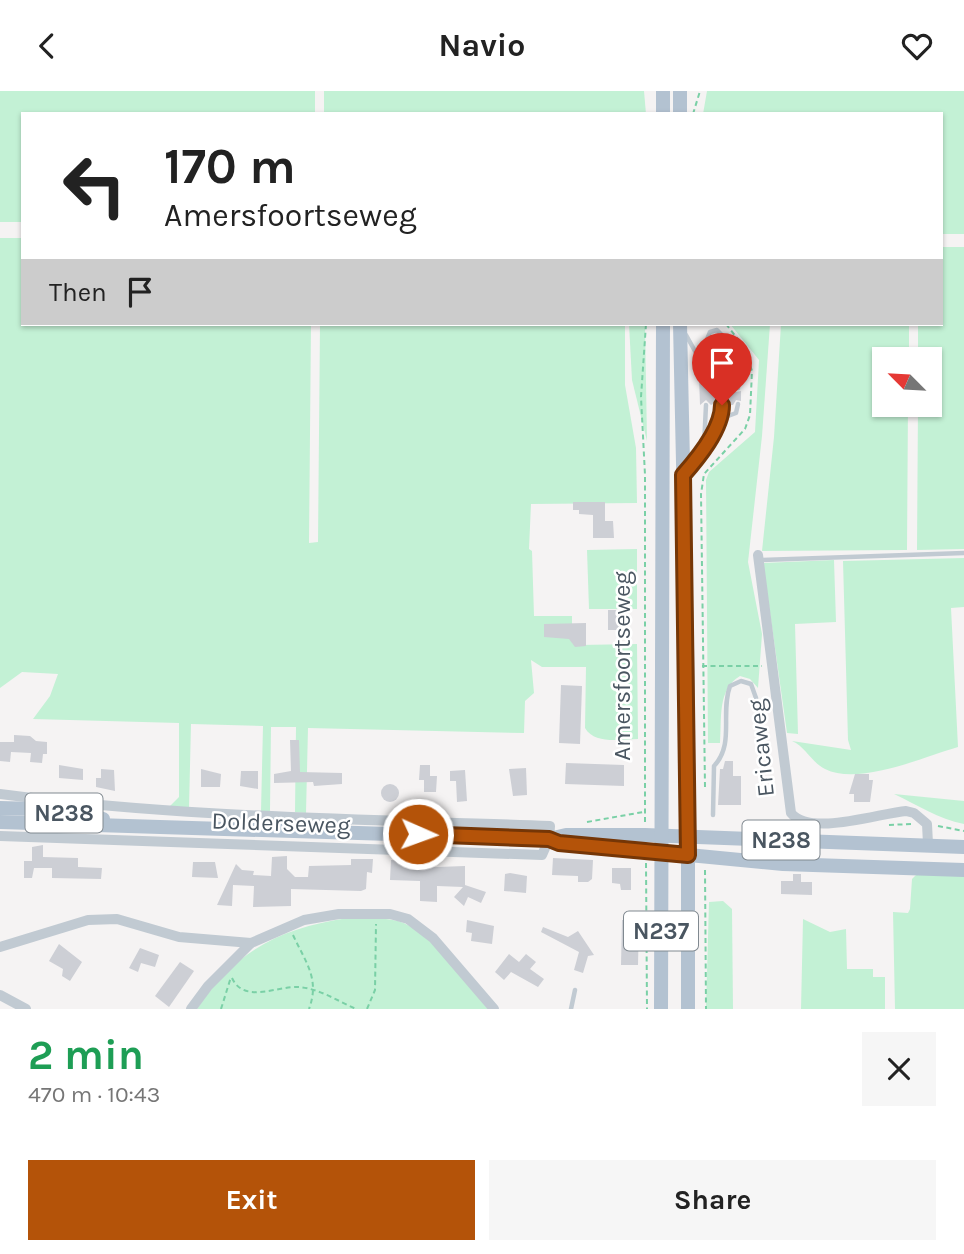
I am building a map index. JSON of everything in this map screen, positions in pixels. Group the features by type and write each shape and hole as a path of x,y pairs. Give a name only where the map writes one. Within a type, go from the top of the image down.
{"main road":[{"path":"663,91 663,112"},
{"path":"680,91 680,112"},
{"name":"Amersfoortseweg","path":"661,1009 663,326"},
{"name":"N237","path":"680,326 688,1009"},
{"name":"Dolderseweg","path":"0,808 78,814 128,824"},
{"name":"Dolderseweg","path":"0,822 549,839 566,835 662,836"},
{"name":"N238","path":"662,836 964,847"},
{"name":"Dolderseweg","path":"549,839 559,843 662,853"},
{"path":"926,869 928,844"},
{"name":"N238","path":"662,853 783,864 964,870"}],"street":[{"name":"Ericaweg","path":"758,558 774,666 786,791 794,817 800,821 856,822 906,811 927,824"},
{"name":"Dolderseweg","path":"0,795 81,805 193,812 550,826 549,839 542,855 0,836"},
{"path":"927,824 928,844"},
{"path":"191,1009 229,964 251,943 304,920 339,913 376,913 408,919 421,927 495,1009"},
{"path":"0,947 88,920 117,919 179,937 251,943"},
{"path":"0,995 26,1009"}],"lane":[{"path":"681,326 707,375 707,337 710,332 717,330 737,351 738,388"},
{"path":"683,475 699,457 722,408 728,416 736,413 738,404"},
{"path":"704,446 706,405"},
{"path":"758,558 964,553"},
{"path":"713,815 714,766 723,757 726,747 726,698 730,687 741,681 751,684 756,698"},
{"path":"570,1009 575,990"}],"path":[{"path":"694,112 701,91"},
{"name":"Amersfoortseweg","path":"645,835 645,475 641,397 646,326"},
{"path":"705,787 702,666 704,474 746,429 750,415 752,371 748,357 727,326"},
{"path":"702,666 774,666"},
{"path":"585,822 644,812"},
{"path":"927,824 964,831"},
{"path":"645,851 647,1009"},
{"path":"705,857 706,1009"},
{"path":"367,1009 375,990 376,913"},
{"path":"289,926 314,979 316,991 309,1009"},
{"path":"229,964 231,977 239,989 271,992 297,987 316,991 356,1009"},
{"path":"221,1009 231,977"}],"green space":[{"path":"0,91 315,91 315,112 21,112 21,222 0,222"},
{"path":"324,91 644,91 646,112 324,112"},
{"path":"707,91 964,91 964,234 943,234 943,112 703,112"},
{"path":"0,238 21,238 21,326 311,326 309,543 318,542 320,326 625,326 625,385 636,448 637,503 531,504 529,549 532,551 534,616 572,616 572,643 579,645 637,644 638,739 602,739 595,737 585,728 586,667 542,667 531,660 534,693 525,701 524,733 308,728 306,813 295,812 296,727 271,727 270,811 261,811 263,726 191,724 189,808 169,807 179,797 179,723 33,719 50,696 58,674 22,672 0,688"},
{"path":"943,247 964,247 964,549 917,550 918,417 942,417 942,347 918,347 918,326 943,326"},
{"path":"629,326 645,326 647,441 632,380"},
{"path":"732,326 770,326 762,436 748,562 762,634 758,688 750,679 740,676 733,682 727,689 722,705 720,743 708,743 706,480 709,472 755,432 759,360"},
{"path":"781,326 909,326 909,347 872,347 872,417 908,417 907,550 762,551 774,437"},
{"path":"637,549 637,609 589,609 587,550"},
{"path":"964,558 964,607 951,608 958,747 873,772 839,773 820,766 792,741 851,750 848,740 843,561"},
{"path":"834,560 836,622 795,624 798,734 787,733 763,563"},
{"path":"894,794 964,801 964,824 937,815"},
{"path":"920,871 964,876 964,1009 895,1009 893,912 908,913 912,879"},
{"path":"723,901 732,909 733,1009 706,1009 709,902"},
{"path":"348,918 398,921 423,935 447,959 488,1009 197,1009 227,972 261,945 301,928"},
{"path":"803,919 830,932 846,929 847,969 873,969 873,977 885,977 885,1009 801,1009"}],"building":[{"path":"715,357 731,357 733,388 736,392 741,391 741,401 736,400 733,405 727,405 722,400 711,405 706,400 700,405 699,378 705,383 713,381"},
{"path":"573,502 605,502 605,521 613,521 614,538 593,538 593,515 579,514 579,510 573,510"},
{"path":"608,610 627,610 626,630 608,630"},
{"path":"586,623 586,646 575,647 569,639 544,637 544,624"},
{"path":"561,685 582,686 580,744 559,743"},
{"path":"14,735 30,736 36,741 47,742 47,754 43,754 42,763 30,762 31,753 11,752 10,762 0,761 0,742 14,742"},
{"path":"290,740 299,740 300,772 342,773 342,784 314,786 313,782 274,783 274,774 291,771"},
{"path":"725,761 733,761 733,776 741,776 741,805 718,805 720,769 723,769"},
{"path":"566,763 624,765 624,786 565,784"},
{"path":"59,765 83,769 83,780 59,778"},
{"path":"420,765 430,765 430,776 437,776 436,792 424,792 424,780 419,780"},
{"path":"526,768 527,795 513,796 509,769"},
{"path":"101,769 114,770 115,791 96,787 96,778 101,778"},
{"path":"201,769 221,774 220,787 201,787"},
{"path":"465,770 467,801 457,802 456,781 450,781 450,771"},
{"path":"241,771 258,771 258,789 240,786"},
{"path":"855,774 869,774 869,780 873,780 870,802 854,802 854,794 849,794"},
{"path":"386,784 394,784 399,793 397,800 386,802 381,797 381,789"},
{"path":"43,845 43,857 78,858 78,867 102,868 101,879 52,878 52,868 34,868 32,878 24,878 24,861 32,861 32,847"},
{"path":"287,856 287,869 295,877 308,877 309,866 351,865 351,859 373,859 372,873 367,872 366,889 361,891 291,889 291,906 253,907 254,886 233,885 232,906 217,905 236,864 242,870 254,871 253,875 271,876 272,857"},
{"path":"553,858 593,860 592,879 578,882 578,876 552,875"},
{"path":"391,860 411,861 410,868 465,866 465,885 486,892 481,903 468,897 464,906 454,897 463,887 437,886 437,902 420,901 420,881 390,880"},
{"path":"193,862 215,862 218,878 192,877"},
{"path":"612,868 631,868 631,890 621,890 620,884 612,883"},
{"path":"505,874 527,876 526,893 504,891"},
{"path":"793,874 801,874 801,882 812,882 812,895 781,894 781,881 793,881"},
{"path":"467,920 494,926 492,944 471,941 472,933 466,932"},
{"path":"622,920 639,920 638,965 621,965"},
{"path":"543,927 568,937 578,931 594,955 588,956 583,973 574,970 579,952 541,932"},
{"path":"59,944 82,962 70,981 62,976 63,969 49,961"},
{"path":"140,948 159,955 155,967 141,963 138,972 129,968"},
{"path":"509,954 519,962 526,954 536,962 530,969 544,979 538,987 511,972 504,980 495,972"},
{"path":"180,962 194,971 169,1007 155,996"}],"route":[{"path":"418,834 549,839 559,843 688,855 688,694 683,475 699,457 712,434 722,405"}]}
